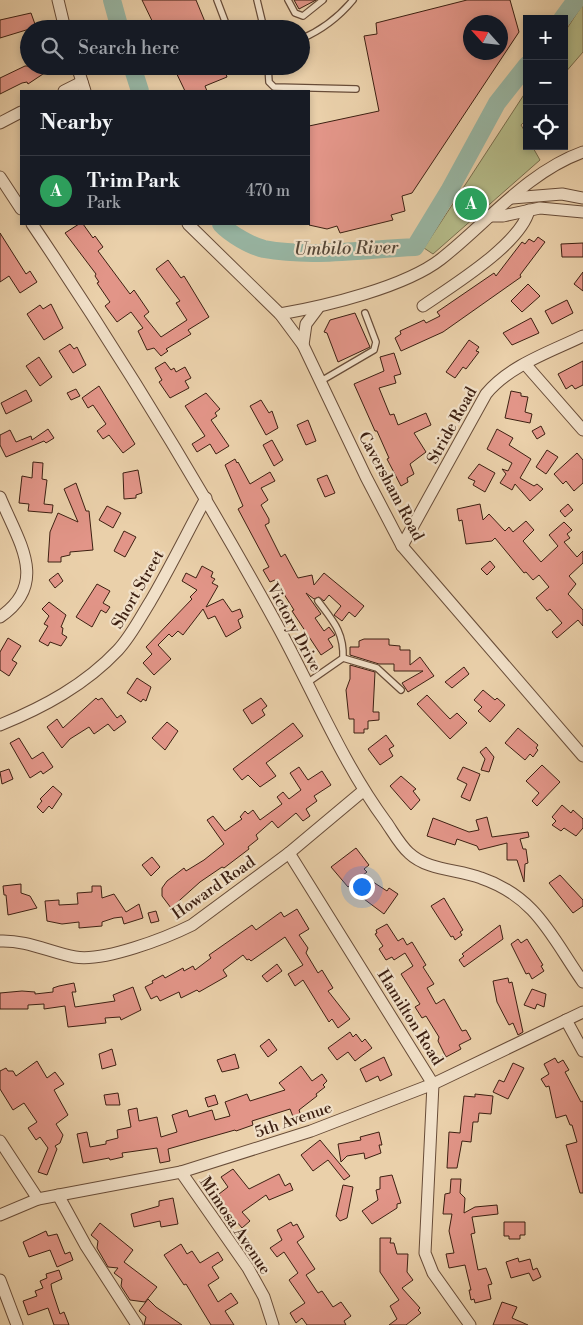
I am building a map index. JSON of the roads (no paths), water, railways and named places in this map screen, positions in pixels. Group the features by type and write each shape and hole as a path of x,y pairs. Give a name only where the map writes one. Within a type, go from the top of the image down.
{"street":[{"path":"58,0 63,20"},
{"path":"69,90 84,87 80,75"},
{"path":"0,123 20,113"},
{"path":"280,314 318,308 421,273 440,260 541,173 565,158 583,152"},
{"path":"541,173 544,187 551,194"},
{"path":"0,177 20,207"},
{"path":"512,198 551,194 583,198"},
{"path":"491,216 503,216 540,208 583,212"},
{"path":"423,306 506,244 523,226 529,210"},
{"name":"Victory Drive","path":"33,225 206,498 307,683 363,791 409,853 438,868 462,872 492,882 526,902 544,922 583,982"},
{"name":"Caversham Road","path":"189,225 280,314 303,346 366,477 402,546 583,756"},
{"path":"303,346 306,324 318,308"},
{"name":"Stride Road","path":"402,546 486,394 502,377 583,336"},
{"path":"525,364 583,430"},
{"path":"0,497 27,562 28,576 23,595 12,609 0,617"},
{"name":"Short Street","path":"0,725 34,712 68,692 119,649 136,627 206,498"},
{"name":"Howard Road","path":"0,941 26,942 73,956 88,958 112,953 175,934 192,925 289,853 363,791"},
{"name":"Hamilton Road","path":"289,853 433,1084 425,1253 433,1273 470,1325"},
{"name":"5th Avenue","path":"0,1215 38,1199 181,1172 311,1131 433,1084 583,1012"},
{"path":"566,1020 583,1051"},
{"path":"0,1141 38,1199"},
{"name":"Mimosa Avenue","path":"181,1172 248,1268 264,1297 273,1325"},
{"path":"58,1195 86,1246 137,1325"},
{"path":"0,1280 17,1325"}],"lane":[{"path":"217,0 225,20"},
{"path":"257,0 262,20"},
{"path":"288,0 294,13 303,16 323,0"},
{"path":"310,34 326,26 353,0"},
{"path":"269,75 269,82 274,87 356,88"},
{"path":"321,381 374,350 376,342 366,313"},
{"path":"318,601 338,629 342,638 343,658"},
{"path":"307,683 343,658"},
{"path":"343,658 377,668 401,690"}],"waterway":[{"name":"Umbilo River","path":"112,0 118,20"},
{"name":"Umbilo River","path":"565,15 576,0"},
{"name":"Umbilo River","path":"222,225 235,236 253,245 283,252 320,253 415,247 449,191 497,103 523,70"},
{"name":"Umbilo River","path":"135,75 140,90"}],"place":[{"name":"Trim Park","path":"471,204"}]}
